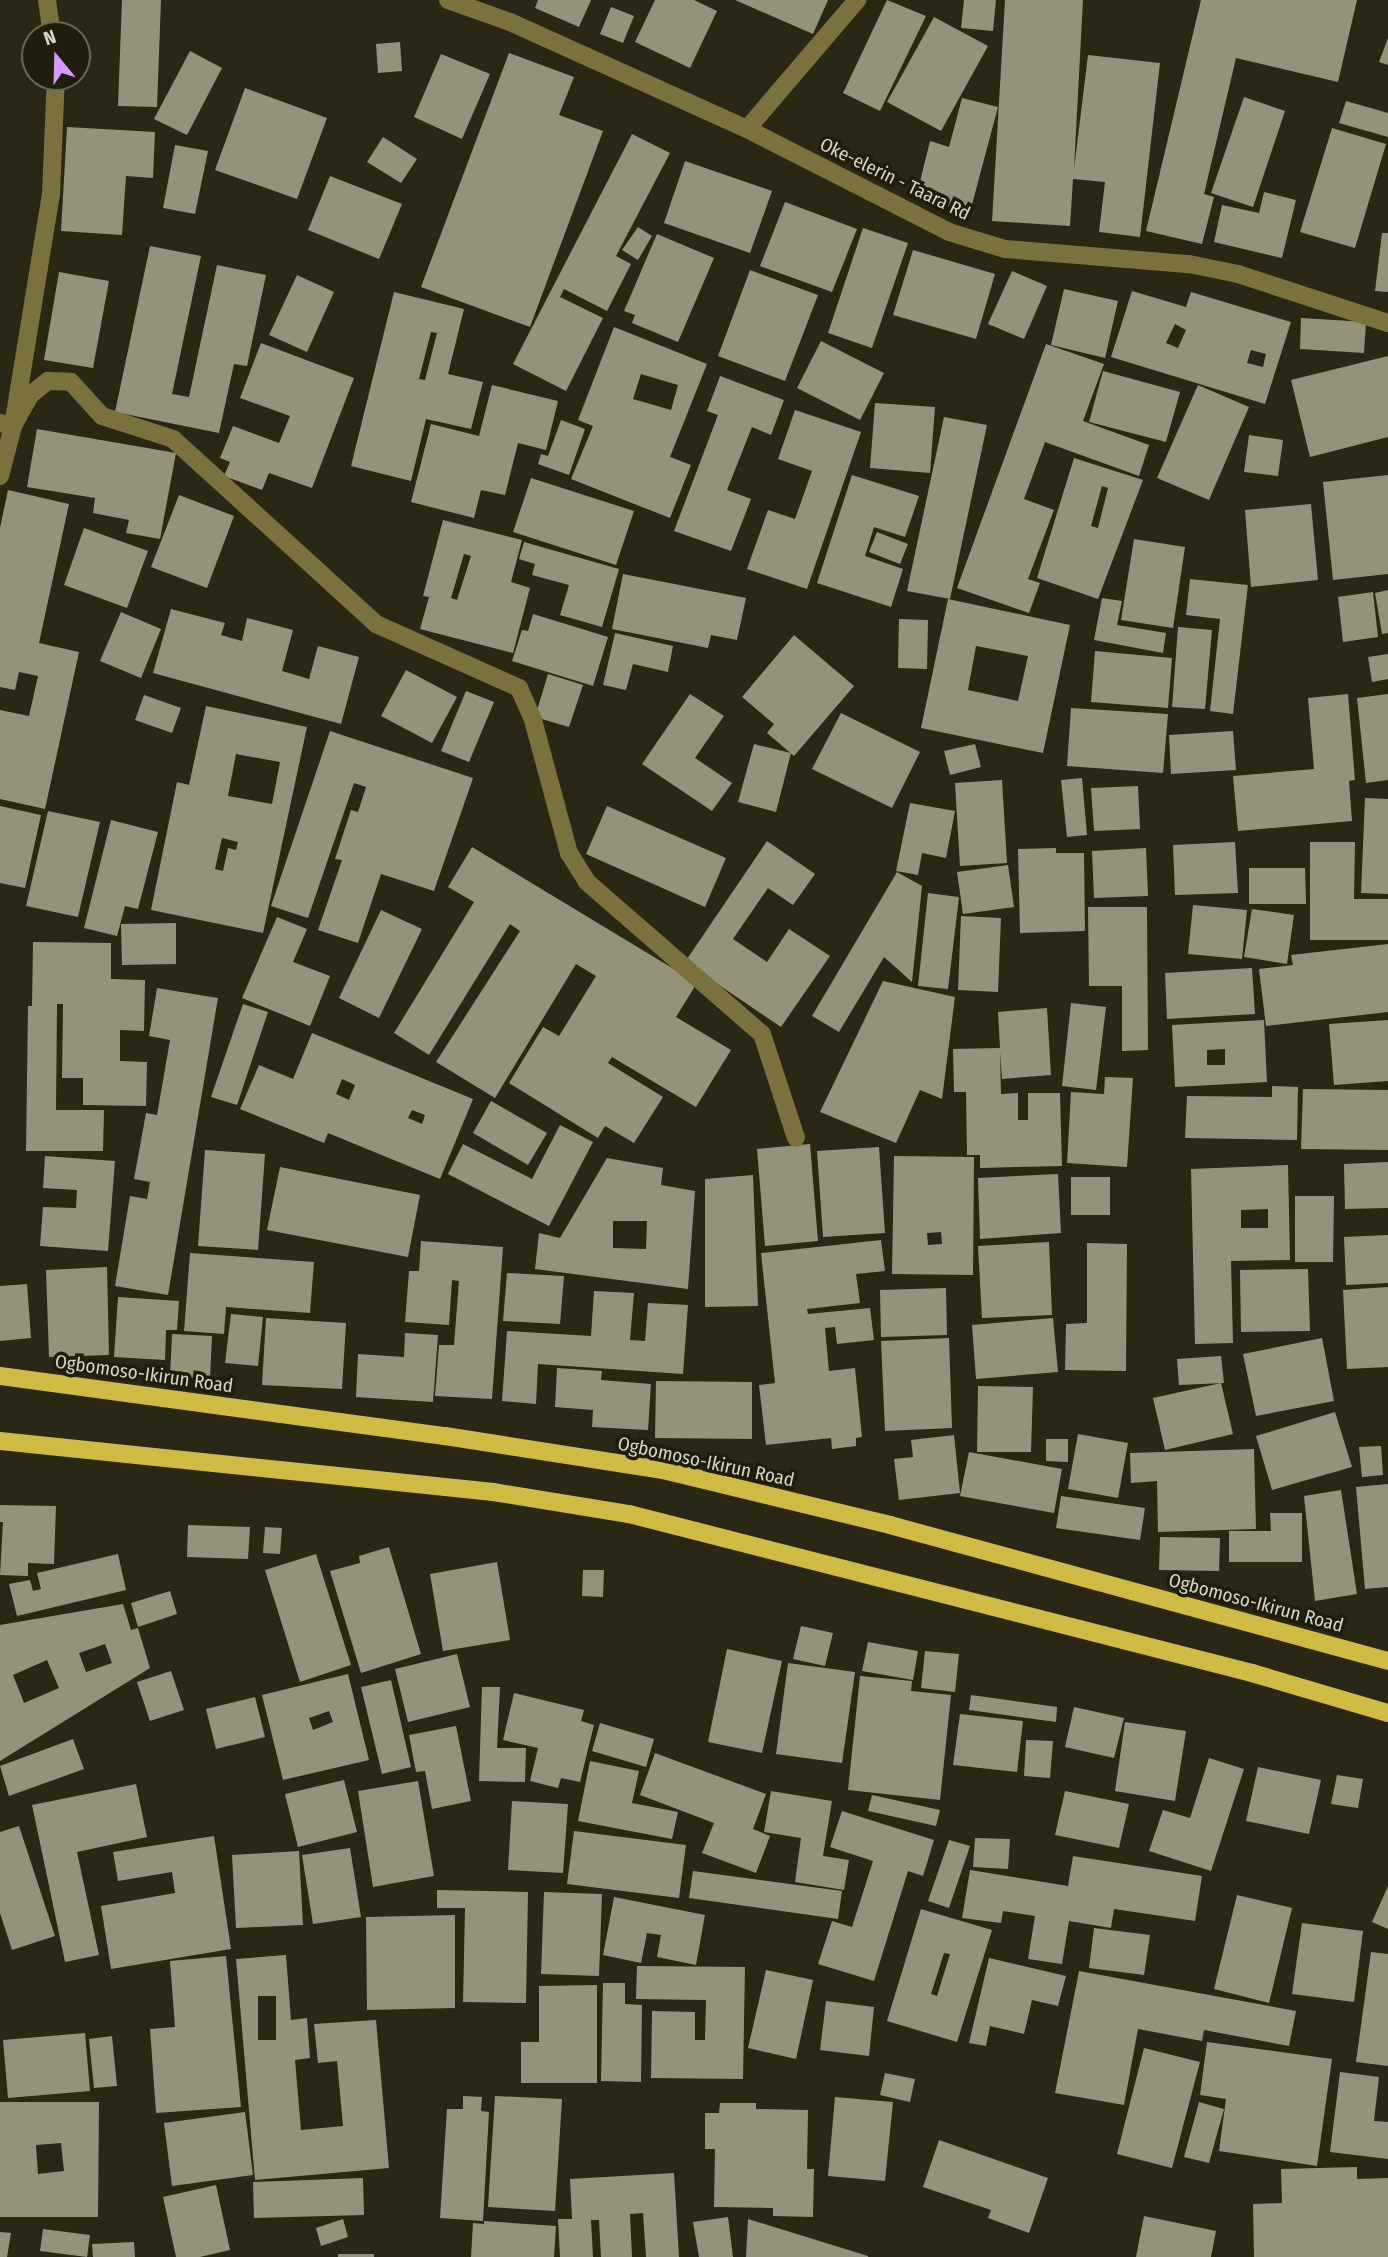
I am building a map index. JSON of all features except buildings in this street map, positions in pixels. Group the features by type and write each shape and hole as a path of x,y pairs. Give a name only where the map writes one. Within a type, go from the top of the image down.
{"main road":[{"name":"Ogbomoso-Ikirun Road","path":"0,1376 445,1436 663,1471 890,1525 1388,1661"},
{"path":"0,1441 493,1492 629,1514 1252,1673 1388,1713"}],"street":[{"path":"47,0 50,21"},
{"name":"Oke-elerin - Taara Rd","path":"448,0 510,22 747,129 948,232 1005,249 1189,264 1238,274 1388,323"},
{"path":"747,129 858,0"},
{"path":"0,476 7,424 51,194 56,91"},
{"path":"7,424 30,395 48,381 71,382 102,416 173,439 376,625 519,688 533,720 569,853 587,882 762,1034 796,1138"}]}
